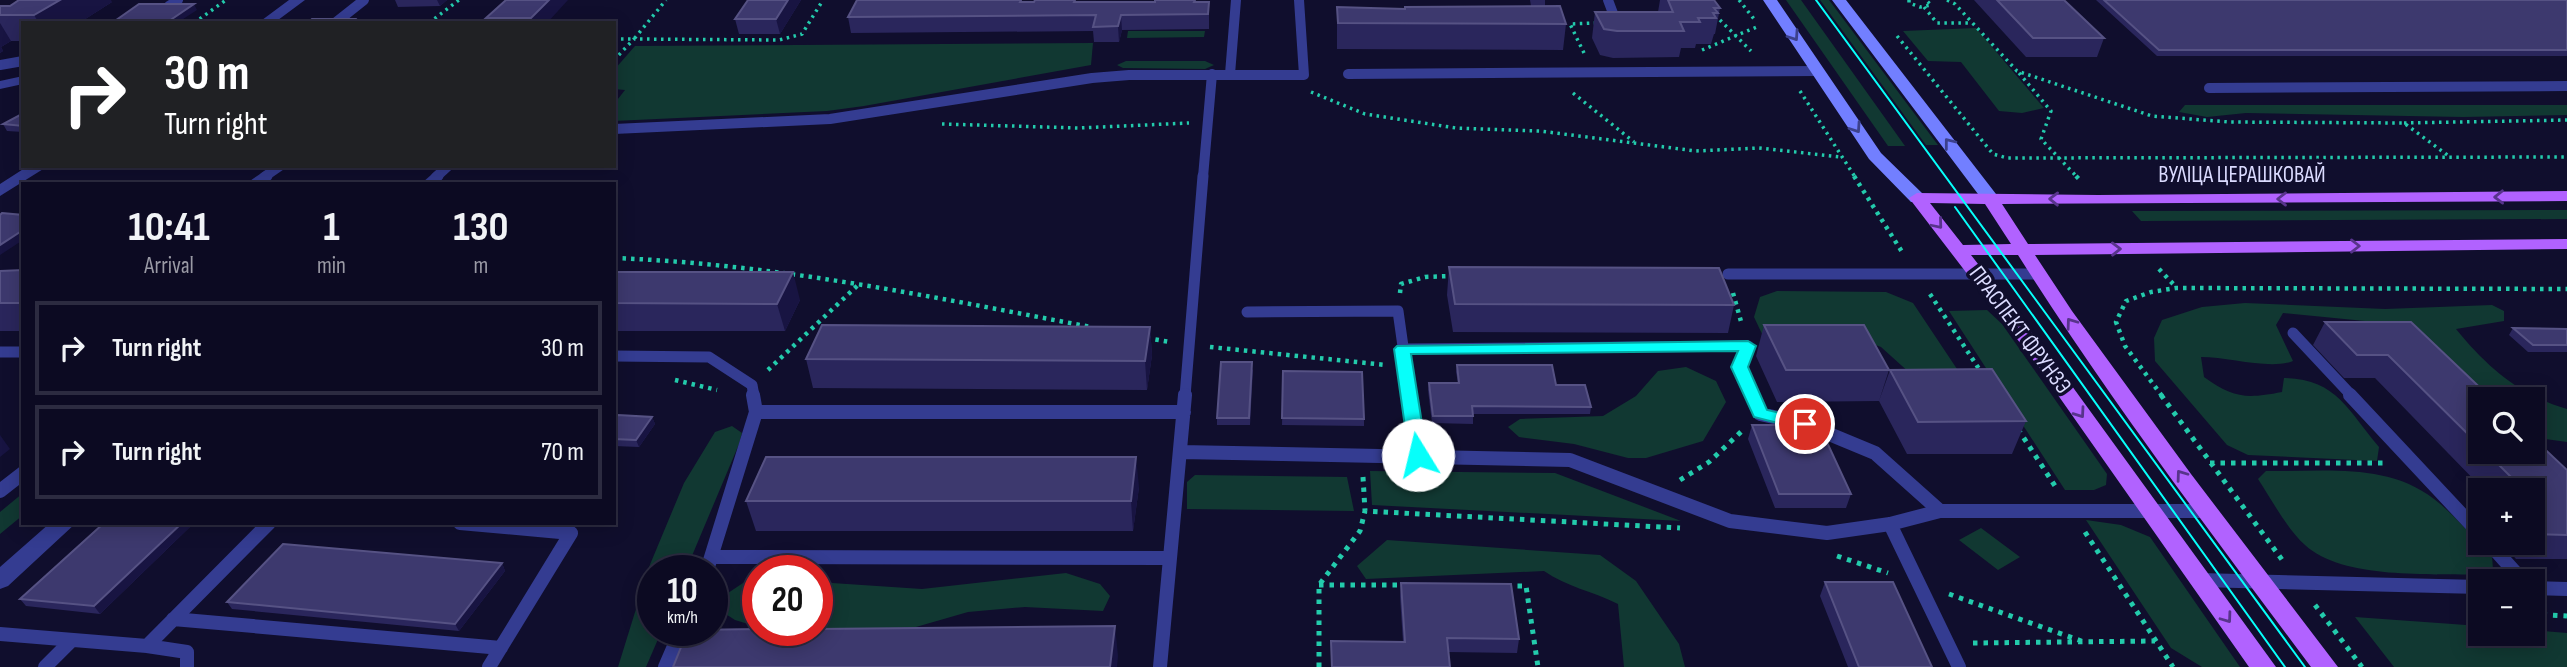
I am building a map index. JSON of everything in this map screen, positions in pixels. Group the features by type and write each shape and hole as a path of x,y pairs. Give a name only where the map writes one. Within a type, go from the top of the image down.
{"main road":[{"name":"ПРАСПЕКТ ФРУНЗЭ","path":"1770,0 1875,156 1917,198 1960,250 2041,357 2148,511 2263,667"},
{"name":"ПРАСПЕКТ ФРУНЗЭ","path":"1839,0 1990,198 2036,274 2207,511 2325,667"},
{"name":"ВУЛІЦА ЦЕРАШКОВАЙ","path":"1917,198 2117,200 2567,196"},
{"path":"1960,250 2567,244"}],"street":[{"path":"268,21 298,0"},
{"path":"0,85 21,80"},
{"path":"0,191 37,168"},
{"path":"0,580 63,525"}],"lane":[{"path":"169,6 178,0"},
{"path":"338,21 364,0"},
{"path":"1230,74 1236,0"},
{"path":"616,129 830,119 1092,78 1212,74 1304,75 1299,0"},
{"path":"1608,0 1614,16"},
{"path":"0,65 21,61"},
{"path":"1348,74 1817,71"},
{"path":"1160,667 1168,558 1181,452 1212,74"},
{"path":"2209,88 2567,86"},
{"path":"258,182 277,168"},
{"path":"431,182 446,168"},
{"path":"1728,274 2036,274"},
{"path":"1247,312 1398,311 1418,455"},
{"path":"2293,333 2468,521"},
{"path":"1402,349 1748,346 1740,367 1760,414 1805,424 1875,453 1940,511"},
{"path":"0,352 21,352"},
{"path":"616,356 709,357 752,385 756,405 713,555"},
{"path":"756,405 1184,412"},
{"path":"1181,452 1570,460 1730,521 1827,533 1890,524 1940,511 2207,511"},
{"path":"0,491 21,475"},
{"path":"1890,524 1959,667"},
{"path":"147,646 267,525"},
{"path":"482,525 571,533 489,667"},
{"path":"2500,555 2512,569"},
{"path":"728,564 1168,558"},
{"path":"2199,580 2468,587"},
{"path":"2545,588 2567,589"},
{"path":"173,619 501,648"},
{"path":"0,634 147,646 187,652 187,667"},
{"path":"45,667 72,640"},
{"path":"665,667 674,646"}],"path":[{"path":"197,21 226,0"},
{"path":"432,21 458,0"},
{"path":"616,58 666,0"},
{"path":"616,38 779,40 802,34 823,0"},
{"path":"1909,0 1912,5 1931,5 1926,0"},
{"path":"1947,0 1955,4 2051,111 2041,139 2082,182"},
{"path":"1924,7 1937,23 1972,23"},
{"path":"1708,9 1760,59"},
{"path":"1893,31 1993,154"},
{"path":"2017,71 2152,116 2229,122 2567,120"},
{"path":"1542,73 1550,83 1569,89 1636,144"},
{"path":"1267,75 1365,114 1456,128 1540,131 1696,151 1759,148 1840,157 1983,376"},
{"path":"939,124 1079,128 1209,121"},
{"path":"2404,123 2450,157"},
{"path":"1986,154 2007,158 2567,157"},
{"path":"616,258 677,259 859,284 1092,327"},
{"path":"2159,269 2176,288"},
{"path":"1728,274 1748,346"},
{"path":"1398,311 1401,284 1424,276 1466,276"},
{"path":"752,385 859,284"},
{"path":"2414,463 2209,463 2125,346 2116,322 2126,301 2151,292 2176,288 2567,289"},
{"path":"1147,337 1188,345 1404,366"},
{"path":"663,378 756,405"},
{"path":"1658,494 1709,462 1760,414"},
{"path":"2012,421 2173,667"},
{"path":"1319,667 1319,585 1360,531 1365,511 1362,464"},
{"path":"1365,511 1692,529"},
{"path":"1319,585 1415,586"},
{"path":"1498,586 1526,586 1538,667"},
{"path":"2545,615 2567,617"},
{"path":"1947,643 2155,641"}],"green space":[{"path":"1786,0 1801,0 1905,146 1888,146"},
{"path":"1820,0 1829,0 1938,145 1926,145"},
{"path":"1976,28 2044,108 2022,113 1999,111 1961,62 1928,61 1903,31"},
{"path":"1128,31 1205,31 1204,37 1127,38"},
{"path":"1093,43 1091,65 864,106 827,111 616,121 616,101 625,90 616,89 616,68 635,46"},
{"path":"1126,61 1205,61 1214,65 1205,69 1123,68 1117,65"},
{"path":"2185,105 2567,105 2567,115 2463,117 2246,113 2207,117 2179,112"},
{"path":"2567,210 2567,219 2141,221 2132,211"},
{"path":"1777,291 1886,292 1913,303 1957,369 1950,383 1922,384 1881,347 1860,339 1763,336 1754,317 1760,297"},
{"path":"2245,303 2385,309 2492,305 2504,311 2504,321 2456,329 2479,355 2518,387 2472,387 2385,323 2283,313 2276,325 2293,361 2261,364 2201,357 2204,377 2232,393 2249,396 2282,392 2284,378 2317,384 2340,399 2379,447 2377,461 2248,455 2227,445 2155,361 2154,338 2162,320 2202,307"},
{"path":"1987,310 2002,324 2107,474 2106,485 2094,490 2065,490 1949,311"},
{"path":"1686,367 1716,381 1726,402 1703,441 1646,458 1628,458 1574,444 1519,437 1508,427 1520,419 1603,416 1636,396 1658,371"},
{"path":"2545,401 2567,409 2567,442 2545,439"},
{"path":"732,426 742,433 692,555 654,555 684,483 715,432"},
{"path":"1370,471 1555,473 1681,521 1372,505"},
{"path":"2266,471 2331,471 2375,474 2396,479 2416,487 2442,505 2468,531 2468,555 2491,555 2493,569 2468,569 2468,575 2414,574 2364,569 2321,556 2305,545 2292,531 2258,479"},
{"path":"1195,475 1347,477 1354,511 1187,509 1187,482"},
{"path":"21,495 21,517 0,534 0,512"},
{"path":"2086,520 2121,525 2150,537 2240,667 2202,667 2171,648"},
{"path":"1981,528 2020,557 1998,570 1959,540"},
{"path":"1387,540 1600,555 1636,581 1679,644 1685,667 1624,667 1618,604 1544,571 1366,579 1357,566"},
{"path":"1066,573 1100,584 1110,596 1103,611 1025,607 968,612 909,629 833,630 833,583 922,589"},
{"path":"742,584 742,622 728,616 728,593"},
{"path":"637,606 637,646 655,646 646,667 618,667"},
{"path":"2355,617 2468,625 2468,646 2545,646 2545,631 2567,633 2567,667 2394,667"}],"building":[{"path":"19,0 60,0 34,15 0,15 0,6 10,6"},
{"path":"506,0 549,0 531,18 486,18"},
{"path":"748,0 788,0 776,19 735,19"},
{"path":"857,0 1209,2 1208,14 1121,15 1118,26 1093,27 1096,15 848,17"},
{"path":"1668,0 1714,0 1720,8 1714,8 1718,13 1713,13 1716,18 1698,18 1700,22 1680,22 1684,31 1604,29 1595,12 1673,12"},
{"path":"1997,0 2064,0 2104,38 2033,38"},
{"path":"2104,0 2566,0 2567,50 2159,50"},
{"path":"139,4 194,4 169,21 115,21"},
{"path":"1560,6 1566,24 1338,23 1337,7 1405,9"},
{"path":"312,19 355,19 353,21 310,21"},
{"path":"20,115 21,115 21,126 3,124"},
{"path":"0,215 21,215 21,231 0,245"},
{"path":"1449,267 1719,268 1734,305 1455,304"},
{"path":"21,270 21,303 0,303 0,271"},
{"path":"616,272 793,272 777,304 616,303"},
{"path":"2325,322 2411,322 2479,387 2468,387 2468,434 2388,355 2357,355"},
{"path":"822,325 1150,327 1145,361 806,359"},
{"path":"1764,325 1864,325 1889,370 1786,370"},
{"path":"2513,328 2567,329 2567,345 2533,345"},
{"path":"1221,362 1252,362 1249,418 1217,418"},
{"path":"1457,365 1552,365 1556,385 1585,385 1591,407 1472,406 1473,416 1433,416 1429,383 1459,383"},
{"path":"1992,369 2026,421 1918,422 1890,370"},
{"path":"1283,371 1362,372 1364,419 1282,418"},
{"path":"618,415 652,417 636,440 616,439"},
{"path":"1752,425 1819,425 1851,494 1779,494"},
{"path":"2545,449 2567,470 2567,535 2545,534 2545,478 2512,478 2498,464 2545,464"},
{"path":"766,457 1136,457 1131,501 746,501"},
{"path":"102,525 180,525 94,606 20,599"},
{"path":"283,544 502,563 455,624 227,602"},
{"path":"1825,582 1893,582 1932,667 1859,667"},
{"path":"1401,583 1511,584 1519,639 1447,638 1450,667 1332,667 1331,641 1405,642"},
{"path":"1115,626 1110,667 673,667 682,646 728,646 728,629 742,629 742,646 833,646 833,629"}],"tram line":[{"path":"1816,0 2305,667"},
{"path":"1955,207 2285,667"}],"route":[{"path":"1418,455 1402,349 1748,346 1740,367 1760,414 1805,424"}]}
